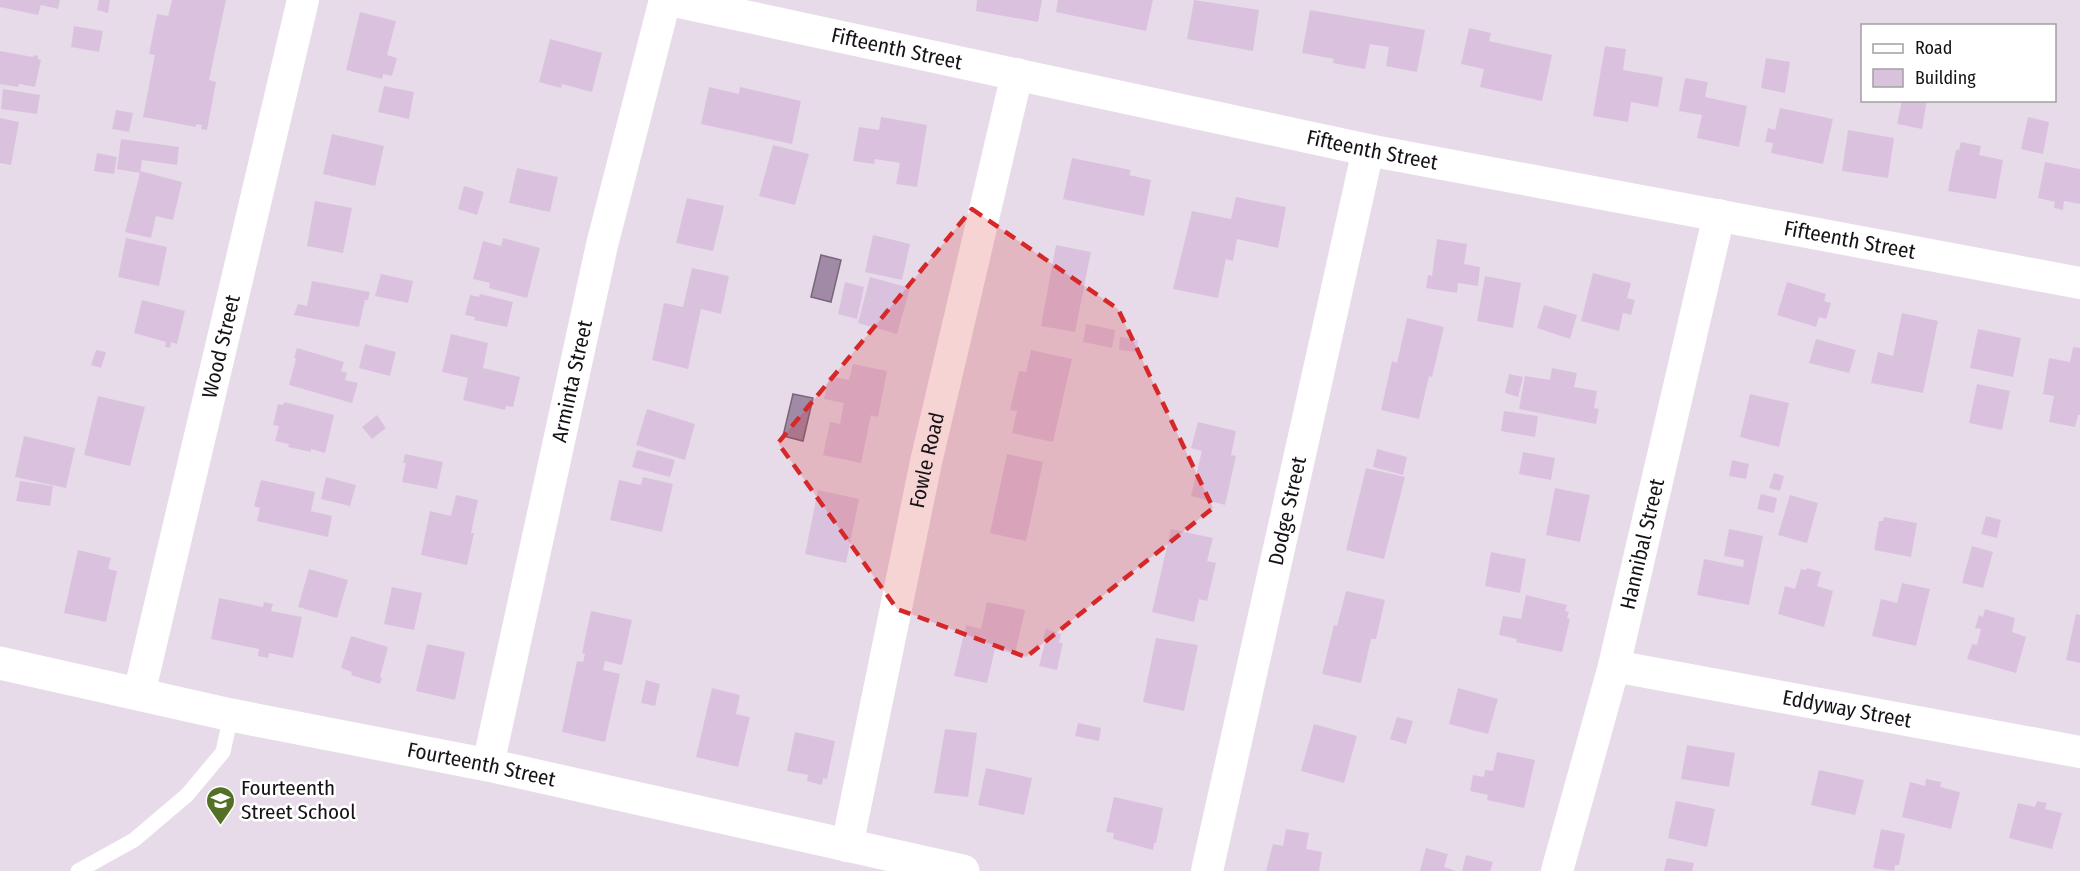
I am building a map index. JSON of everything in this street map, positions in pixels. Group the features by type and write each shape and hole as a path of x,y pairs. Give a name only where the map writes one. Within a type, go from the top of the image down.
{"street":[{"name":"Wood Street","path":"139,694 303,0"},
{"name":"Arminta Street","path":"488,765 602,245 665,0"},
{"name":"Fifteenth Street","path":"670,0 1368,150 2080,283"},
{"name":"Fowle Road","path":"847,846 926,462 1017,74"},
{"name":"Dodge Street","path":"1207,871 1368,150"},
{"name":"Hannibal Street","path":"1557,871 1614,666 1719,215"},
{"name":"Fourteenth Street","path":"0,663 231,715 488,765 963,871"},
{"name":"Eddyway Street","path":"1614,666 2080,752"}],"lane":[{"path":"78,871 134,840 187,795 223,752 231,715"}],"highlighted area":[{"path":"972,209 1118,309 1213,508 1026,657 897,609 778,443"}],"shaded area":[{"path":"821,255 841,260 831,302 811,297"},
{"path":"793,394 813,398 803,441 783,436"}],"building":[{"path":"0,0 60,0 58,9 41,5 38,15 0,7"},
{"path":"99,0 110,0 108,13 97,10"},
{"path":"172,0 226,0 209,80 216,82 207,130 201,129 202,125 196,124 196,127 143,117 155,55 149,54 157,14 168,16"},
{"path":"977,0 1042,0 1038,22 976,11"},
{"path":"1058,0 1153,0 1146,31 1056,12"},
{"path":"1194,0 1259,10 1253,51 1187,39"},
{"path":"1310,10 1425,30 1417,72 1386,66 1389,47 1370,44 1365,69 1333,63 1334,59 1302,53"},
{"path":"360,12 396,21 387,55 397,58 392,76 383,74 382,79 346,70"},
{"path":"74,26 103,31 99,52 71,47"},
{"path":"1469,28 1491,33 1489,41 1552,55 1542,101 1480,87 1484,69 1461,64"},
{"path":"550,39 602,53 592,92 562,84 561,88 539,82"},
{"path":"1605,46 1626,49 1623,70 1663,77 1658,107 1631,102 1628,122 1593,116"},
{"path":"0,51 38,56 41,60 35,87 0,84"},
{"path":"1766,58 1790,62 1785,93 1761,88"},
{"path":"1685,78 1708,82 1705,97 1747,106 1739,147 1697,138 1702,115 1679,111"},
{"path":"384,86 414,92 409,119 378,112"},
{"path":"709,87 739,94 740,87 801,101 792,144 701,124"},
{"path":"3,89 40,95 37,114 1,109"},
{"path":"1902,102 1927,102 1922,129 1897,124"},
{"path":"1780,108 1833,119 1823,164 1771,153 1773,143 1765,142 1768,128 1775,130"},
{"path":"116,110 133,113 129,132 112,129"},
{"path":"881,117 927,125 917,187 896,184 900,163 875,159 874,164 853,161 859,127 879,130"},
{"path":"2028,117 2049,122 2043,154 2021,149"},
{"path":"0,118 19,122 11,165 0,163"},
{"path":"1848,130 1894,138 1888,178 1842,171"},
{"path":"332,134 384,146 375,186 323,174"},
{"path":"121,139 179,147 177,165 142,160 140,171 182,182 173,220 156,216 151,238 125,232 140,173 117,169"},
{"path":"1961,142 1981,146 1979,155 2003,160 1996,199 1948,191 1956,150 1959,150"},
{"path":"773,145 809,154 795,205 759,196"},
{"path":"97,153 117,157 114,174 94,171"},
{"path":"1072,158 1131,170 1129,175 1151,180 1144,216 1063,199"},
{"path":"2045,162 2080,169 2080,204 2064,201 2063,210 2054,208 2055,202 2038,198"},
{"path":"517,168 558,177 550,212 509,203"},
{"path":"464,186 484,192 477,215 458,209"},
{"path":"1236,197 1286,207 1278,248 1237,239 1233,261 1226,259 1218,298 1173,289 1192,211 1231,219"},
{"path":"687,198 724,206 713,251 676,243"},
{"path":"315,201 352,208 343,253 307,246"},
{"path":"873,235 910,244 902,280 865,272"},
{"path":"126,238 167,247 159,286 118,277"},
{"path":"503,238 540,248 527,298 489,288 490,283 473,279 483,241 501,246"},
{"path":"1437,239 1467,244 1464,264 1480,267 1478,286 1458,283 1457,293 1426,288 1428,275 1432,276"},
{"path":"1056,245 1091,252 1075,332 1041,326"},
{"path":"692,268 729,276 721,314 701,309 688,369 652,360 664,303 683,307"},
{"path":"1593,273 1631,283 1627,298 1635,300 1631,315 1623,313 1619,331 1581,321"},
{"path":"381,274 413,281 408,303 375,296"},
{"path":"1485,276 1521,283 1513,328 1477,321"},
{"path":"870,277 910,288 897,334 858,323"},
{"path":"312,281 370,292 368,300 365,300 359,327 294,315 298,304 307,306"},
{"path":"845,282 864,287 857,319 838,314"},
{"path":"1787,282 1826,294 1824,301 1831,303 1826,319 1819,317 1816,327 1777,315"},
{"path":"480,294 513,302 507,327 474,320 475,317 465,315 470,295 479,297"},
{"path":"142,300 185,311 177,344 171,342 170,348 165,347 166,342 134,333"},
{"path":"1544,305 1577,315 1570,339 1537,328"},
{"path":"1902,313 1938,321 1923,393 1871,383 1878,352 1893,356"},
{"path":"1407,318 1444,327 1419,419 1381,410 1392,361 1397,363"},
{"path":"1086,324 1115,330 1112,348 1083,342"},
{"path":"1978,329 2021,338 2013,377 1970,368"},
{"path":"451,334 488,343 483,368 520,377 513,407 506,406 505,410 463,400 468,378 442,372"},
{"path":"1120,337 1138,340 1137,352 1119,350"},
{"path":"1816,339 1856,350 1849,373 1809,363"},
{"path":"365,344 396,352 390,376 359,368"},
{"path":"2073,347 2080,348 2080,415 2078,415 2075,427 2049,422 2054,396 2043,394 2049,358 2070,362"},
{"path":"297,348 344,362 341,371 347,373 345,380 358,383 352,403 289,385"},
{"path":"96,350 106,352 101,368 91,365"},
{"path":"1031,350 1072,359 1053,442 1012,433 1017,411 1010,410 1019,371 1026,372"},
{"path":"853,364 887,371 878,417 871,415 861,463 823,455 830,422 840,424 844,403 824,399 829,376 849,380"},
{"path":"1552,368 1577,373 1574,387 1597,391 1594,408 1599,409 1596,424 1519,409 1525,376 1550,380"},
{"path":"1509,374 1523,377 1518,397 1505,393"},
{"path":"1977,384 2010,391 2002,430 1969,423"},
{"path":"1750,394 1789,403 1779,447 1740,437"},
{"path":"98,396 145,407 130,466 84,455"},
{"path":"284,402 334,415 325,453 288,447 289,444 275,441 279,426 273,425 278,404 283,405"},
{"path":"647,409 695,424 685,460 636,445"},
{"path":"1504,411 1538,416 1535,437 1501,431"},
{"path":"377,415 386,428 372,439 362,427"},
{"path":"1198,422 1236,431 1231,455 1236,456 1225,505 1191,496 1202,451 1191,448"},
{"path":"24,436 75,448 66,488 15,477"},
{"path":"1377,449 1407,457 1403,475 1373,467"},
{"path":"637,450 675,460 670,477 632,467"},
{"path":"1523,452 1555,458 1551,480 1519,474"},
{"path":"405,454 443,462 437,489 402,482 406,463 403,463"},
{"path":"1007,454 1043,462 1026,541 990,533"},
{"path":"1732,460 1749,464 1746,479 1729,476"},
{"path":"1366,468 1405,477 1384,559 1346,550"},
{"path":"1774,473 1784,476 1780,491 1769,488"},
{"path":"326,477 356,485 350,506 321,499"},
{"path":"643,477 673,484 662,532 610,520 619,480 641,485"},
{"path":"261,480 315,492 311,511 332,516 328,537 257,521 260,508 254,506"},
{"path":"20,481 53,486 50,506 16,501"},
{"path":"1555,488 1590,495 1580,542 1546,535"},
{"path":"818,490 859,499 846,563 805,554"},
{"path":"1761,494 1777,498 1774,513 1757,509"},
{"path":"456,495 478,500 467,565 421,555 430,511 451,516"},
{"path":"1790,495 1818,503 1807,543 1778,535"},
{"path":"1986,516 2001,520 1997,538 1981,534"},
{"path":"1884,517 1917,523 1911,557 1874,550 1879,521 1883,521"},
{"path":"1171,529 1213,538 1207,561 1216,563 1207,601 1199,599 1194,622 1152,612"},
{"path":"1729,529 1763,536 1749,605 1697,595 1704,559 1743,567 1744,560 1724,556"},
{"path":"1972,546 1993,552 1983,588 1962,583"},
{"path":"78,550 111,558 108,569 117,571 106,622 64,613"},
{"path":"1491,552 1526,559 1520,593 1485,586"},
{"path":"1807,568 1821,572 1817,586 1833,591 1824,627 1778,614 1785,586 1795,589 1801,569 1806,570"},
{"path":"309,569 348,580 337,618 298,607"},
{"path":"1902,583 1930,589 1916,646 1872,636 1881,599 1897,603"},
{"path":"392,587 422,593 414,630 384,624"},
{"path":"1346,591 1385,600 1376,639 1371,639 1361,683 1322,674 1334,625 1337,626"},
{"path":"1526,595 1567,605 1565,611 1569,612 1567,618 1570,619 1562,652 1516,642 1517,639 1499,635 1503,616 1521,619"},
{"path":"219,598 263,607 264,602 273,604 271,611 302,617 293,658 269,653 268,658 258,656 259,649 211,639"},
{"path":"987,602 1025,610 1015,654 995,649 987,683 954,676 966,625 981,629"},
{"path":"1985,609 2015,618 2012,632 2026,637 2016,673 1967,659 1972,644 1977,645 1981,629 1975,628 1979,615 1983,617"},
{"path":"591,611 632,620 622,665 605,661 603,670 620,674 605,742 562,732 577,661 583,662 585,654 582,653"},
{"path":"2076,614 2080,615 2080,663 2066,660"},
{"path":"1046,629 1061,634 1059,643 1063,643 1057,670 1039,666 1046,639 1043,638"},
{"path":"351,636 388,647 380,684 351,675 352,672 341,668"},
{"path":"1156,638 1198,645 1184,711 1143,702"},
{"path":"427,644 465,652 455,700 416,691"},
{"path":"646,680 660,684 655,706 641,703"},
{"path":"712,688 740,695 736,714 750,717 738,767 696,757"},
{"path":"1458,688 1498,699 1488,734 1449,724"},
{"path":"1397,717 1413,721 1406,744 1390,739"},
{"path":"1078,723 1101,728 1099,741 1075,736"},
{"path":"1314,724 1357,736 1344,783 1301,771"},
{"path":"945,729 977,733 968,797 934,793"},
{"path":"795,732 835,741 827,779 823,778 822,785 807,781 808,775 787,771"},
{"path":"1687,745 1735,753 1729,787 1681,779"},
{"path":"1497,752 1535,760 1524,808 1487,800 1488,795 1470,791 1473,775 1484,777 1485,770 1493,771"},
{"path":"986,768 1032,778 1024,815 978,805"},
{"path":"1819,770 1864,780 1855,815 1811,805"},
{"path":"1926,779 1941,782 1940,787 1960,792 1951,829 1902,817 1910,782 1925,786"},
{"path":"1114,797 1163,808 1153,850 1113,839 1114,833 1106,832"},
{"path":"1676,801 1715,809 1707,847 1668,838"},
{"path":"2037,801 2047,803 2045,809 2062,813 2052,849 2009,838 2018,803 2035,807"},
{"path":"1286,829 1309,833 1306,849 1322,852 1319,871 1266,871 1273,844 1283,846"},
{"path":"1881,829 1905,834 1899,865 1895,865 1894,871 1873,868"},
{"path":"1426,848 1448,854 1444,867 1456,871 1420,871"},
{"path":"1466,855 1493,862 1490,871 1462,871"},
{"path":"1667,858 1694,863 1692,871 1664,871"}],"place":[{"name":"Fourteenth Street School","path":"220,826"}]}
